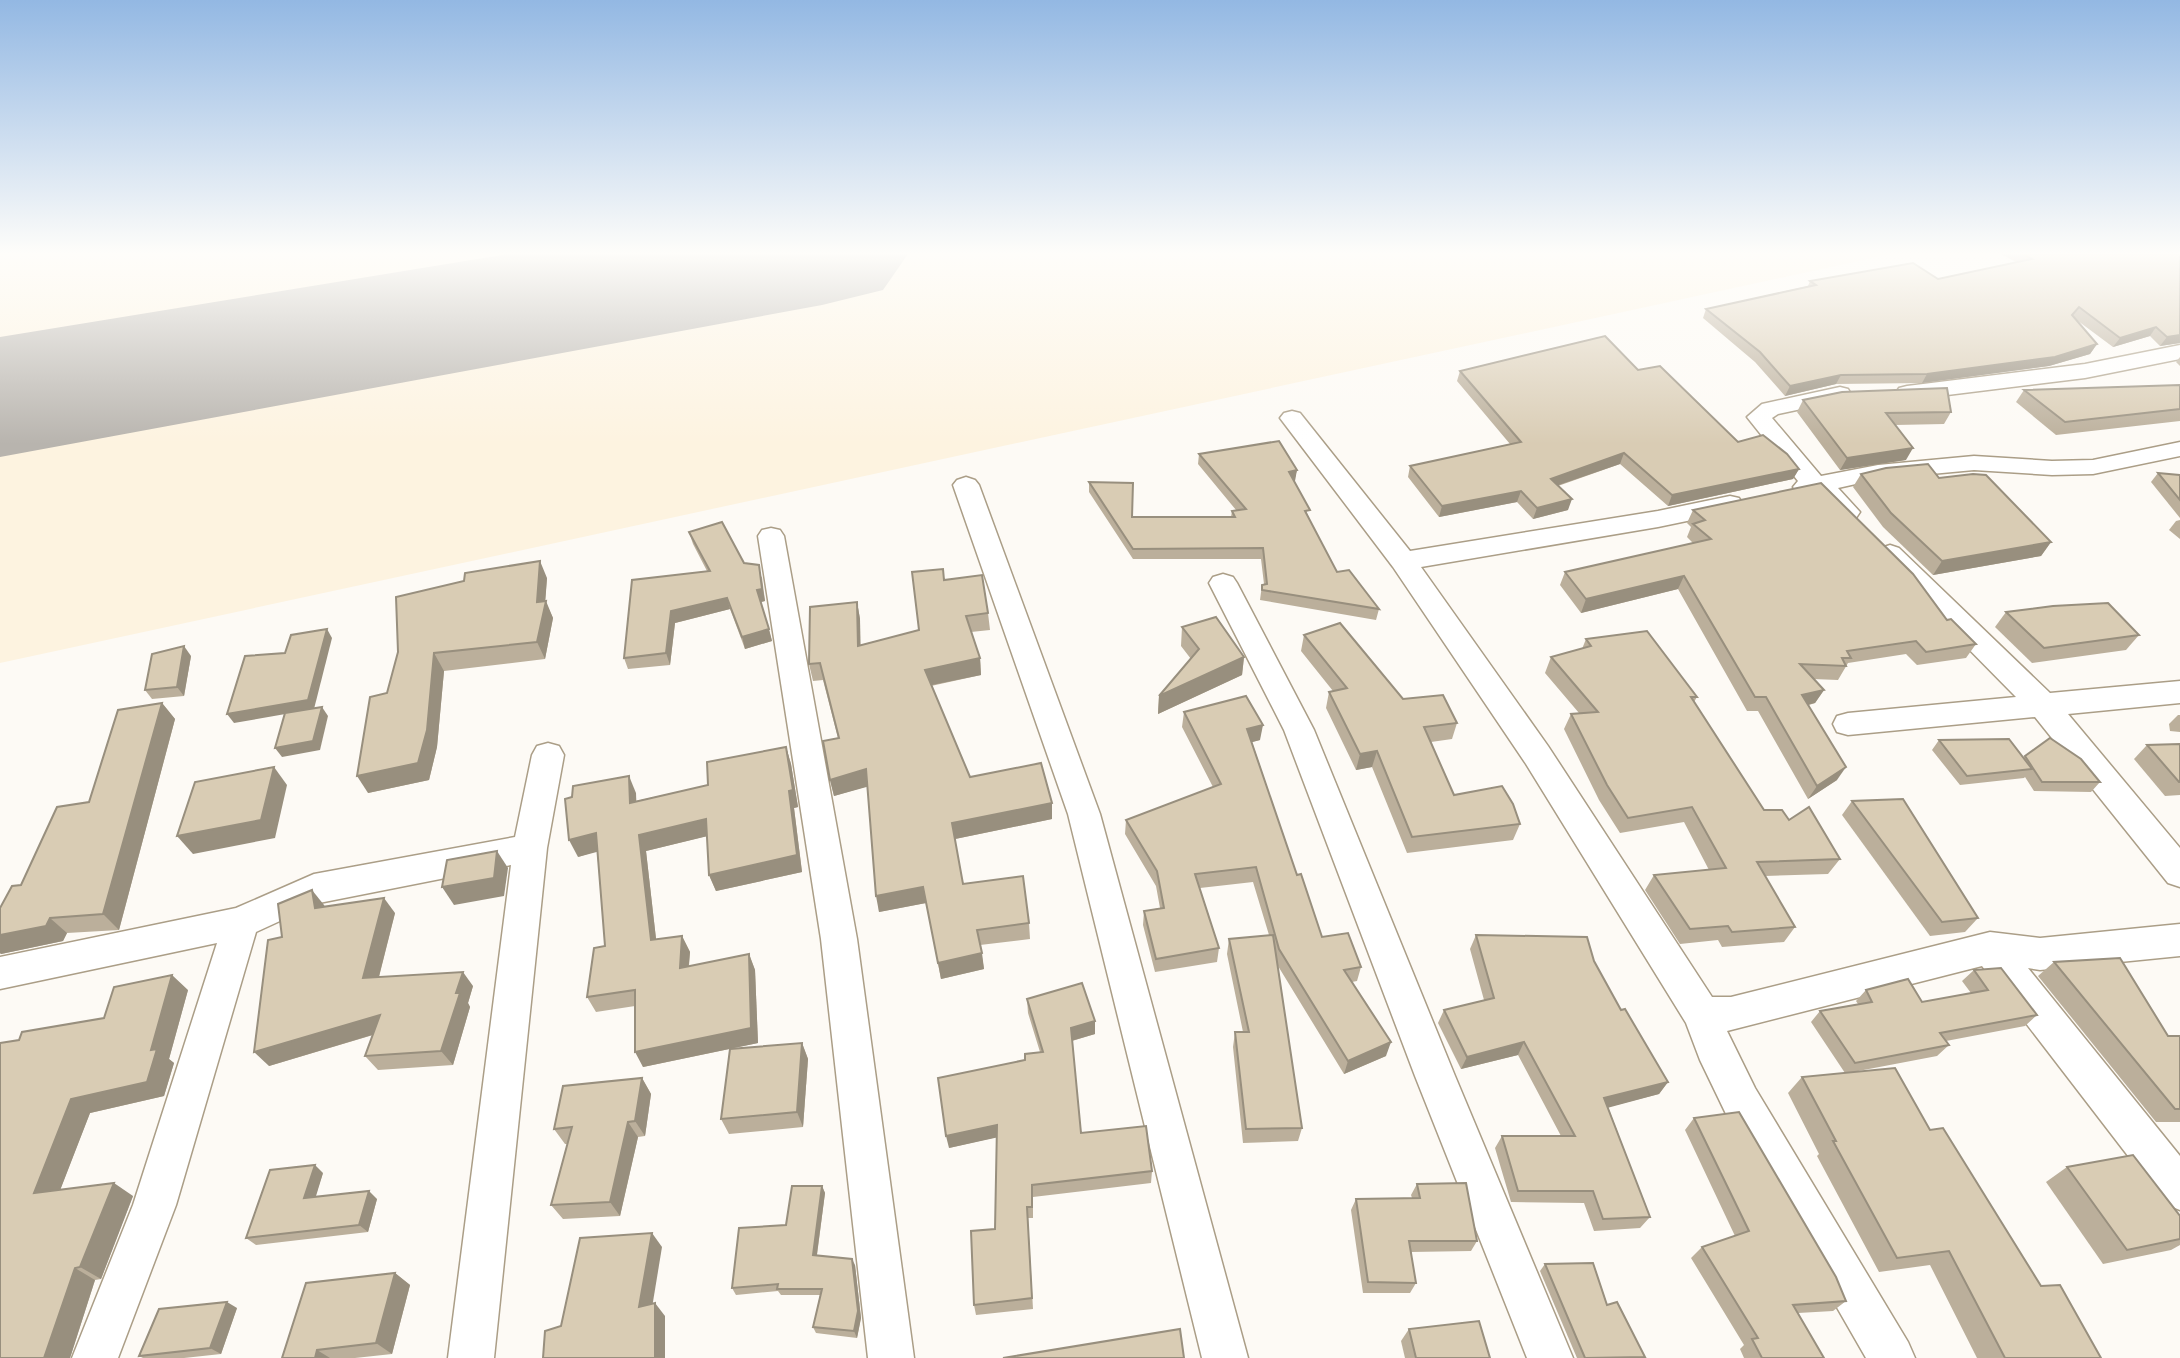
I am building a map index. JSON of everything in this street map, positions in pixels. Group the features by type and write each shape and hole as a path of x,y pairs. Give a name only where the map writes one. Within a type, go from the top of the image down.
{"street":[{"path":"2180,352 2085,371 1922,393 1822,397 1770,409 1759,417 1811,481 1820,484 2042,704 2180,873"},
{"path":"1292,418 1403,561 1537,755 1702,1015 1719,1060 1741,1102 1892,1358"},
{"path":"1779,493 1878,472 1974,463 2052,468 2093,467 2180,449"},
{"path":"966,485 1084,814 1225,1358"},
{"path":"1403,561 1658,519 1752,499"},
{"path":"771,536 839,939 891,1358"},
{"path":"1223,583 1299,730 1435,1076 1550,1358"},
{"path":"1848,724 2180,692"},
{"path":"471,1358 530,848 548,755"},
{"path":"0,973 242,922 314,889 530,848"},
{"path":"95,1358 162,1186 198,1071 211,1014 242,922"},
{"path":"1702,1015 1731,1014 1990,948 2040,954 2180,940"},
{"path":"1990,948 2180,1189"}],"shaded area":[{"path":"0,317 1598,317 0,663"}],"building":[{"path":"1717,317 2074,317 2097,344 2055,357 1927,374 1841,375 1790,386 1760,352"},
{"path":"2093,317 2180,317 2180,335 2167,337 2156,327 2120,338"},
{"path":"1605,336 1638,370 1660,366 1738,442 1763,435 1787,454 1799,469 1672,495 1624,453 1551,479 1572,499 1537,508 1521,491 1442,506 1410,466 1521,442 1460,371"},
{"path":"2180,385 2180,409 2065,422 2024,390"},
{"path":"1947,388 1951,412 1886,413 1913,448 1847,458 1803,400 1842,392"},
{"path":"1279,441 1297,470 1289,472 1310,510 1305,511 1337,572 1349,570 1379,609 1262,590 1262,585 1267,584 1263,548 1133,549 1089,482 1133,483 1132,517 1235,517 1232,511 1246,509 1199,454"},
{"path":"1928,464 1939,478 1986,475 2051,542 1942,561 1891,513 1861,474 1886,468"},
{"path":"2158,473 2180,475 2180,500"},
{"path":"1821,483 1913,574 1947,620 1951,619 1976,644 1926,652 1916,641 1847,651 1851,658 1842,658 1846,666 1800,664 1824,690 1802,695 1846,767 1817,786 1766,697 1755,697 1684,576 1586,599 1565,572 1711,539 1693,524 1705,520 1693,510"},
{"path":"722,522 744,563 759,565 762,589 757,590 769,629 742,637 727,598 671,611 666,653 624,658 632,580 710,571 689,532"},
{"path":"540,561 537,602 546,601 537,642 434,653 427,730 418,763 357,776 370,697 387,693 398,652 396,597 464,581 465,573"},
{"path":"943,569 944,580 982,575 988,613 966,616 980,658 925,670 970,777 1041,763 1052,803 952,823 963,884 1023,876 1029,923 977,930 982,953 938,963 923,887 876,896 866,769 830,780 823,741 839,738 820,663 809,664 810,607 857,602 858,646 919,630 912,572"},
{"path":"2108,603 2139,635 2044,648 2006,612 2053,606"},
{"path":"1216,617 1244,657 1159,696 1199,649 1182,627"},
{"path":"1340,623 1403,699 1443,695 1457,723 1424,727 1454,795 1502,786 1513,804 1520,824 1412,837 1377,751 1360,754 1329,692 1347,688 1304,635"},
{"path":"327,629 308,700 227,714 245,656 285,653 291,635"},
{"path":"1647,631 1697,697 1691,697 1764,810 1782,810 1789,820 1809,807 1840,859 1757,862 1795,927 1732,932 1728,926 1690,929 1654,875 1726,868 1692,807 1628,818 1607,785 1571,714 1598,712 1551,657 1591,646 1586,639"},
{"path":"184,646 177,687 145,690 152,654"},
{"path":"1246,696 1263,725 1247,729 1297,875 1301,874 1322,937 1348,933 1361,967 1344,970 1391,1042 1348,1061 1279,949 1256,867 1195,874 1219,948 1156,959 1144,911 1164,908 1157,871 1126,820 1221,784 1184,712"},
{"path":"162,703 103,914 50,918 46,926 0,935 0,908 12,886 21,885 57,807 89,802 118,710"},
{"path":"322,707 313,741 275,748 285,713"},
{"path":"2050,738 2081,759 2100,782 2042,782 2025,756"},
{"path":"2009,739 2032,769 1967,776 1939,740"},
{"path":"2180,744 2180,782 2179,782 2147,745"},
{"path":"786,747 793,790 789,791 797,855 709,875 706,819 639,835 651,940 682,936 680,968 749,954 751,1028 635,1052 635,990 587,997 594,948 605,946 596,833 569,840 565,799 572,797 573,786 629,776 630,803 708,785 707,762"},
{"path":"274,767 261,820 177,836 195,782"},
{"path":"1903,799 1978,918 1942,922 1852,801"},
{"path":"497,851 494,878 442,887 447,860"},
{"path":"312,890 315,908 384,898 363,978 463,972 456,993 460,993 441,1051 365,1056 380,1015 254,1052 268,940 282,937 278,904"},
{"path":"1273,935 1302,1128 1246,1129 1235,1032 1249,1032 1229,939"},
{"path":"1476,935 1587,937 1594,961 1621,1010 1625,1009 1668,1082 1604,1098 1650,1217 1603,1219 1593,1191 1518,1191 1502,1136 1575,1136 1524,1042 1467,1057 1444,1010 1494,998"},
{"path":"2120,958 2168,1036 2180,1036 2180,1109 2175,1109 2054,962"},
{"path":"2001,968 2037,1015 1940,1033 1949,1045 1855,1063 1820,1011 1872,1002 1866,990 1908,979 1922,1002 1988,990 1974,970"},
{"path":"172,975 151,1050 157,1049 147,1082 71,1099 34,1193 114,1183 80,1267 75,1268 44,1358 0,1358 0,1043 19,1040 22,1032 104,1018 114,987"},
{"path":"1082,983 1095,1021 1071,1028 1081,1133 1146,1126 1152,1171 1032,1185 1032,1207 1027,1207 1032,1298 974,1305 971,1231 995,1229 997,1125 946,1136 938,1078 1025,1060 1025,1054 1043,1052 1027,999"},
{"path":"802,1043 797,1112 721,1119 730,1049"},
{"path":"1895,1068 1930,1130 1943,1128 2041,1286 2060,1285 2101,1358 2005,1358 1949,1251 1897,1258 1833,1141 1836,1141 1802,1077"},
{"path":"642,1078 635,1121 628,1122 610,1202 551,1205 572,1127 554,1129 563,1086"},
{"path":"1739,1112 1836,1277 1846,1301 1793,1305 1824,1358 1762,1358 1752,1339 1758,1338 1702,1247 1749,1231 1694,1118"},
{"path":"2133,1155 2180,1216 2180,1239 2127,1250 2067,1167"},
{"path":"315,1165 304,1198 369,1191 359,1225 246,1238 270,1170"},
{"path":"1466,1183 1477,1241 1409,1241 1416,1283 1368,1282 1356,1199 1420,1198 1417,1184"},
{"path":"792,1186 822,1186 813,1255 852,1259 858,1311 854,1331 813,1327 822,1289 777,1289 778,1284 732,1288 739,1228 786,1225"},
{"path":"652,1233 639,1307 655,1303 655,1358 543,1358 545,1331 561,1326 580,1238"},
{"path":"1593,1263 1607,1305 1617,1302 1645,1357 1585,1358 1545,1264"},
{"path":"395,1273 376,1343 317,1350 315,1358 282,1358 306,1283"},
{"path":"227,1302 210,1348 139,1356 159,1309"},
{"path":"1479,1321 1490,1358 1416,1358 1409,1329"},
{"path":"1180,1329 1184,1358 1003,1358"}],"runway":[{"path":"0,397 458,317"}]}
